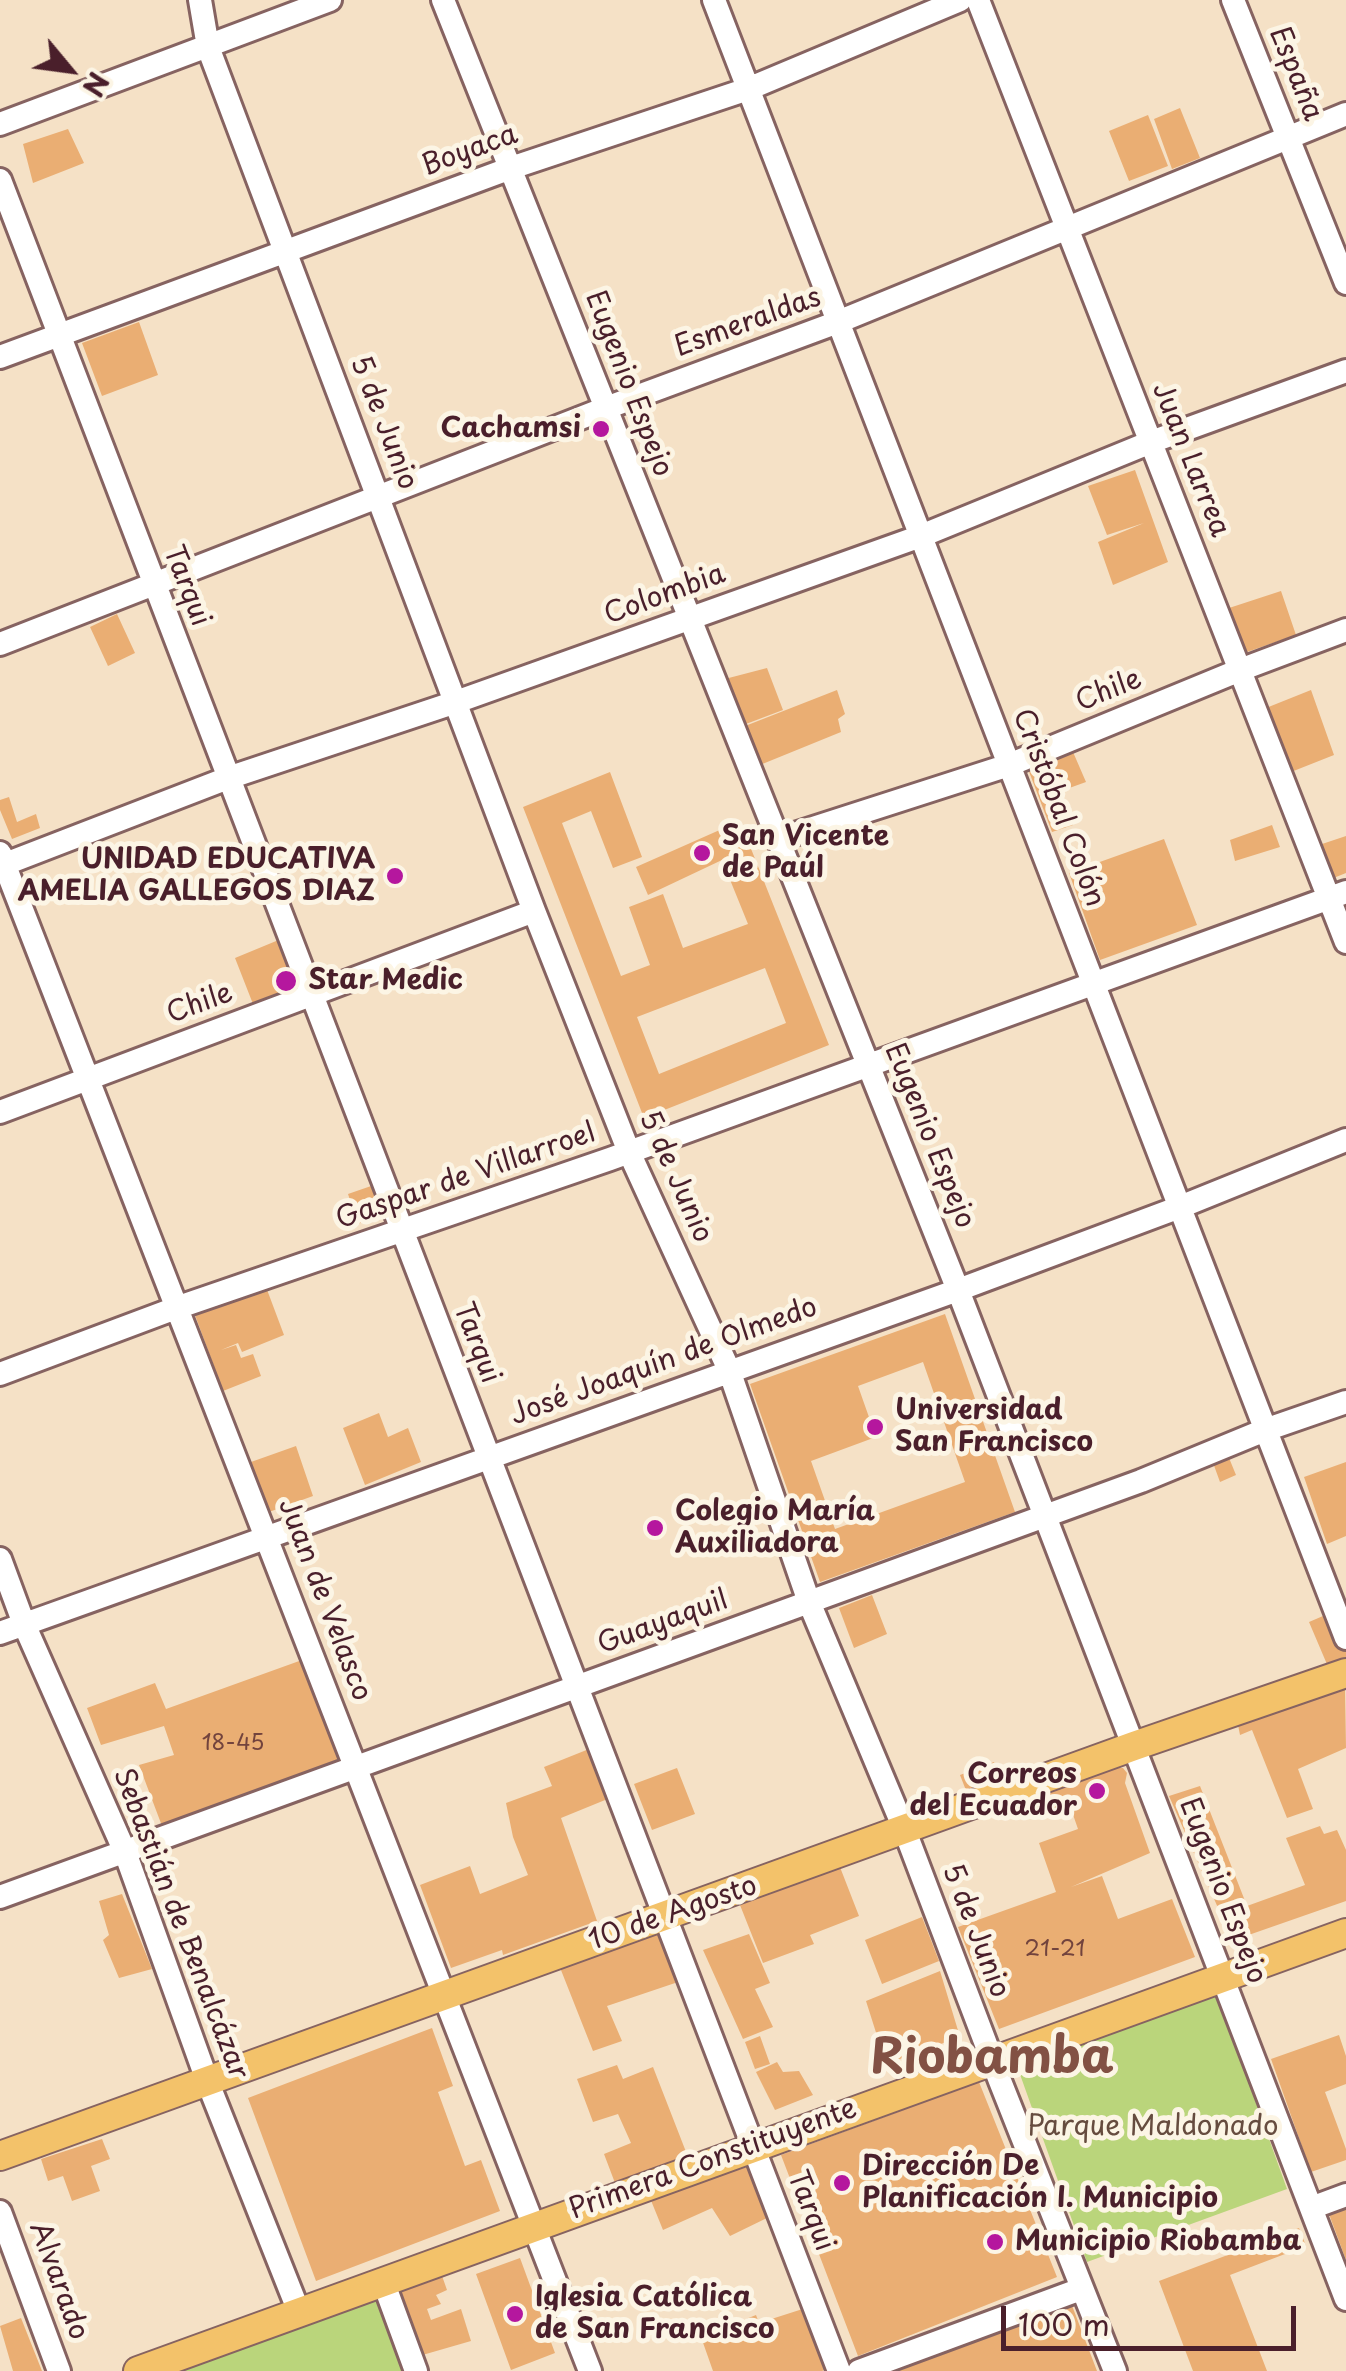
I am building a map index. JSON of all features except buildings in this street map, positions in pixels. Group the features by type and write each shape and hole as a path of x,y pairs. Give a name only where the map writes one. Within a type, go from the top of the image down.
{"main road":[{"name":"10 de Agosto","path":"0,2156 445,1993 1346,1673"},
{"name":"Primera Constituyente","path":"138,2371 1346,1933"}],"street":[{"name":"5 de Junio","path":"200,0 208,47 534,911 629,1152 729,1370 808,1602 906,1831 1115,2371"},
{"path":"0,124 330,0"},
{"name":"Eugenio Espejo","path":"444,0 958,1290 1346,2298"},
{"name":"Cristóbal Colón","path":"714,0 1346,1638"},
{"name":"Boyaca","path":"0,357 510,168 748,89 960,0"},
{"name":"Juan Larrea","path":"978,0 1240,670 1338,895 1346,942"},
{"name":"España","path":"1233,0 1346,282"},
{"name":"Esmeraldas","path":"0,644 838,322 1346,114"},
{"name":"Tarqui","path":"0,180 839,2371"},
{"name":"Colombia","path":"2,861 921,536 1151,442 1346,371"},
{"name":"Chile","path":"779,839 1009,765 1346,630"},
{"name":"Juan de Velasco","path":"2,861 590,2371"},
{"name":"Gaspar de Villarroel","path":"0,1374 1338,895"},
{"name":"Chile","path":"0,1112 534,911"},
{"name":"José Joaquín de Olmedo","path":"0,1633 958,1290 1180,1208 1346,1140"},
{"name":"Guayaquil","path":"0,1898 1346,1402"},
{"name":"Sebastián de Benalcázar","path":"0,1559 24,1624 125,1852 208,2083 299,2312"},
{"path":"1311,2208 1346,2195"},
{"name":"Alvarado","path":"0,2212 59,2371"},
{"path":"383,2281 416,2371"},
{"path":"859,2371 1081,2289"}],"green space":[{"name":"Parque Maldonado","path":"1217,1994 1287,2189 1087,2262 1017,2066"},
{"path":"376,2297 403,2371 172,2371"}],"place":[{"name":"Cachamsi","path":"601,429"},
{"name":"San Vicente de Paúl","path":"702,853"},
{"name":"UNIDAD EDUCATIVA AMELIA GALLEGOS DIAZ","path":"395,876"},
{"name":"Star Medic","path":"286,981"},
{"name":"Universidad San Francisco","path":"875,1427"},
{"name":"Colegio María Auxiliadora","path":"655,1528"},
{"name":"Correos del Ecuador","path":"1097,1791"},
{"name":"Dirección De Planificación I. Municipio","path":"842,2183"},
{"name":"Municipio Riobamba","path":"995,2242"},
{"name":"Iglesia Católica de San Francisco","path":"515,2314"}],"district":[{"name":"Riobamba","path":"992,2060"}]}
